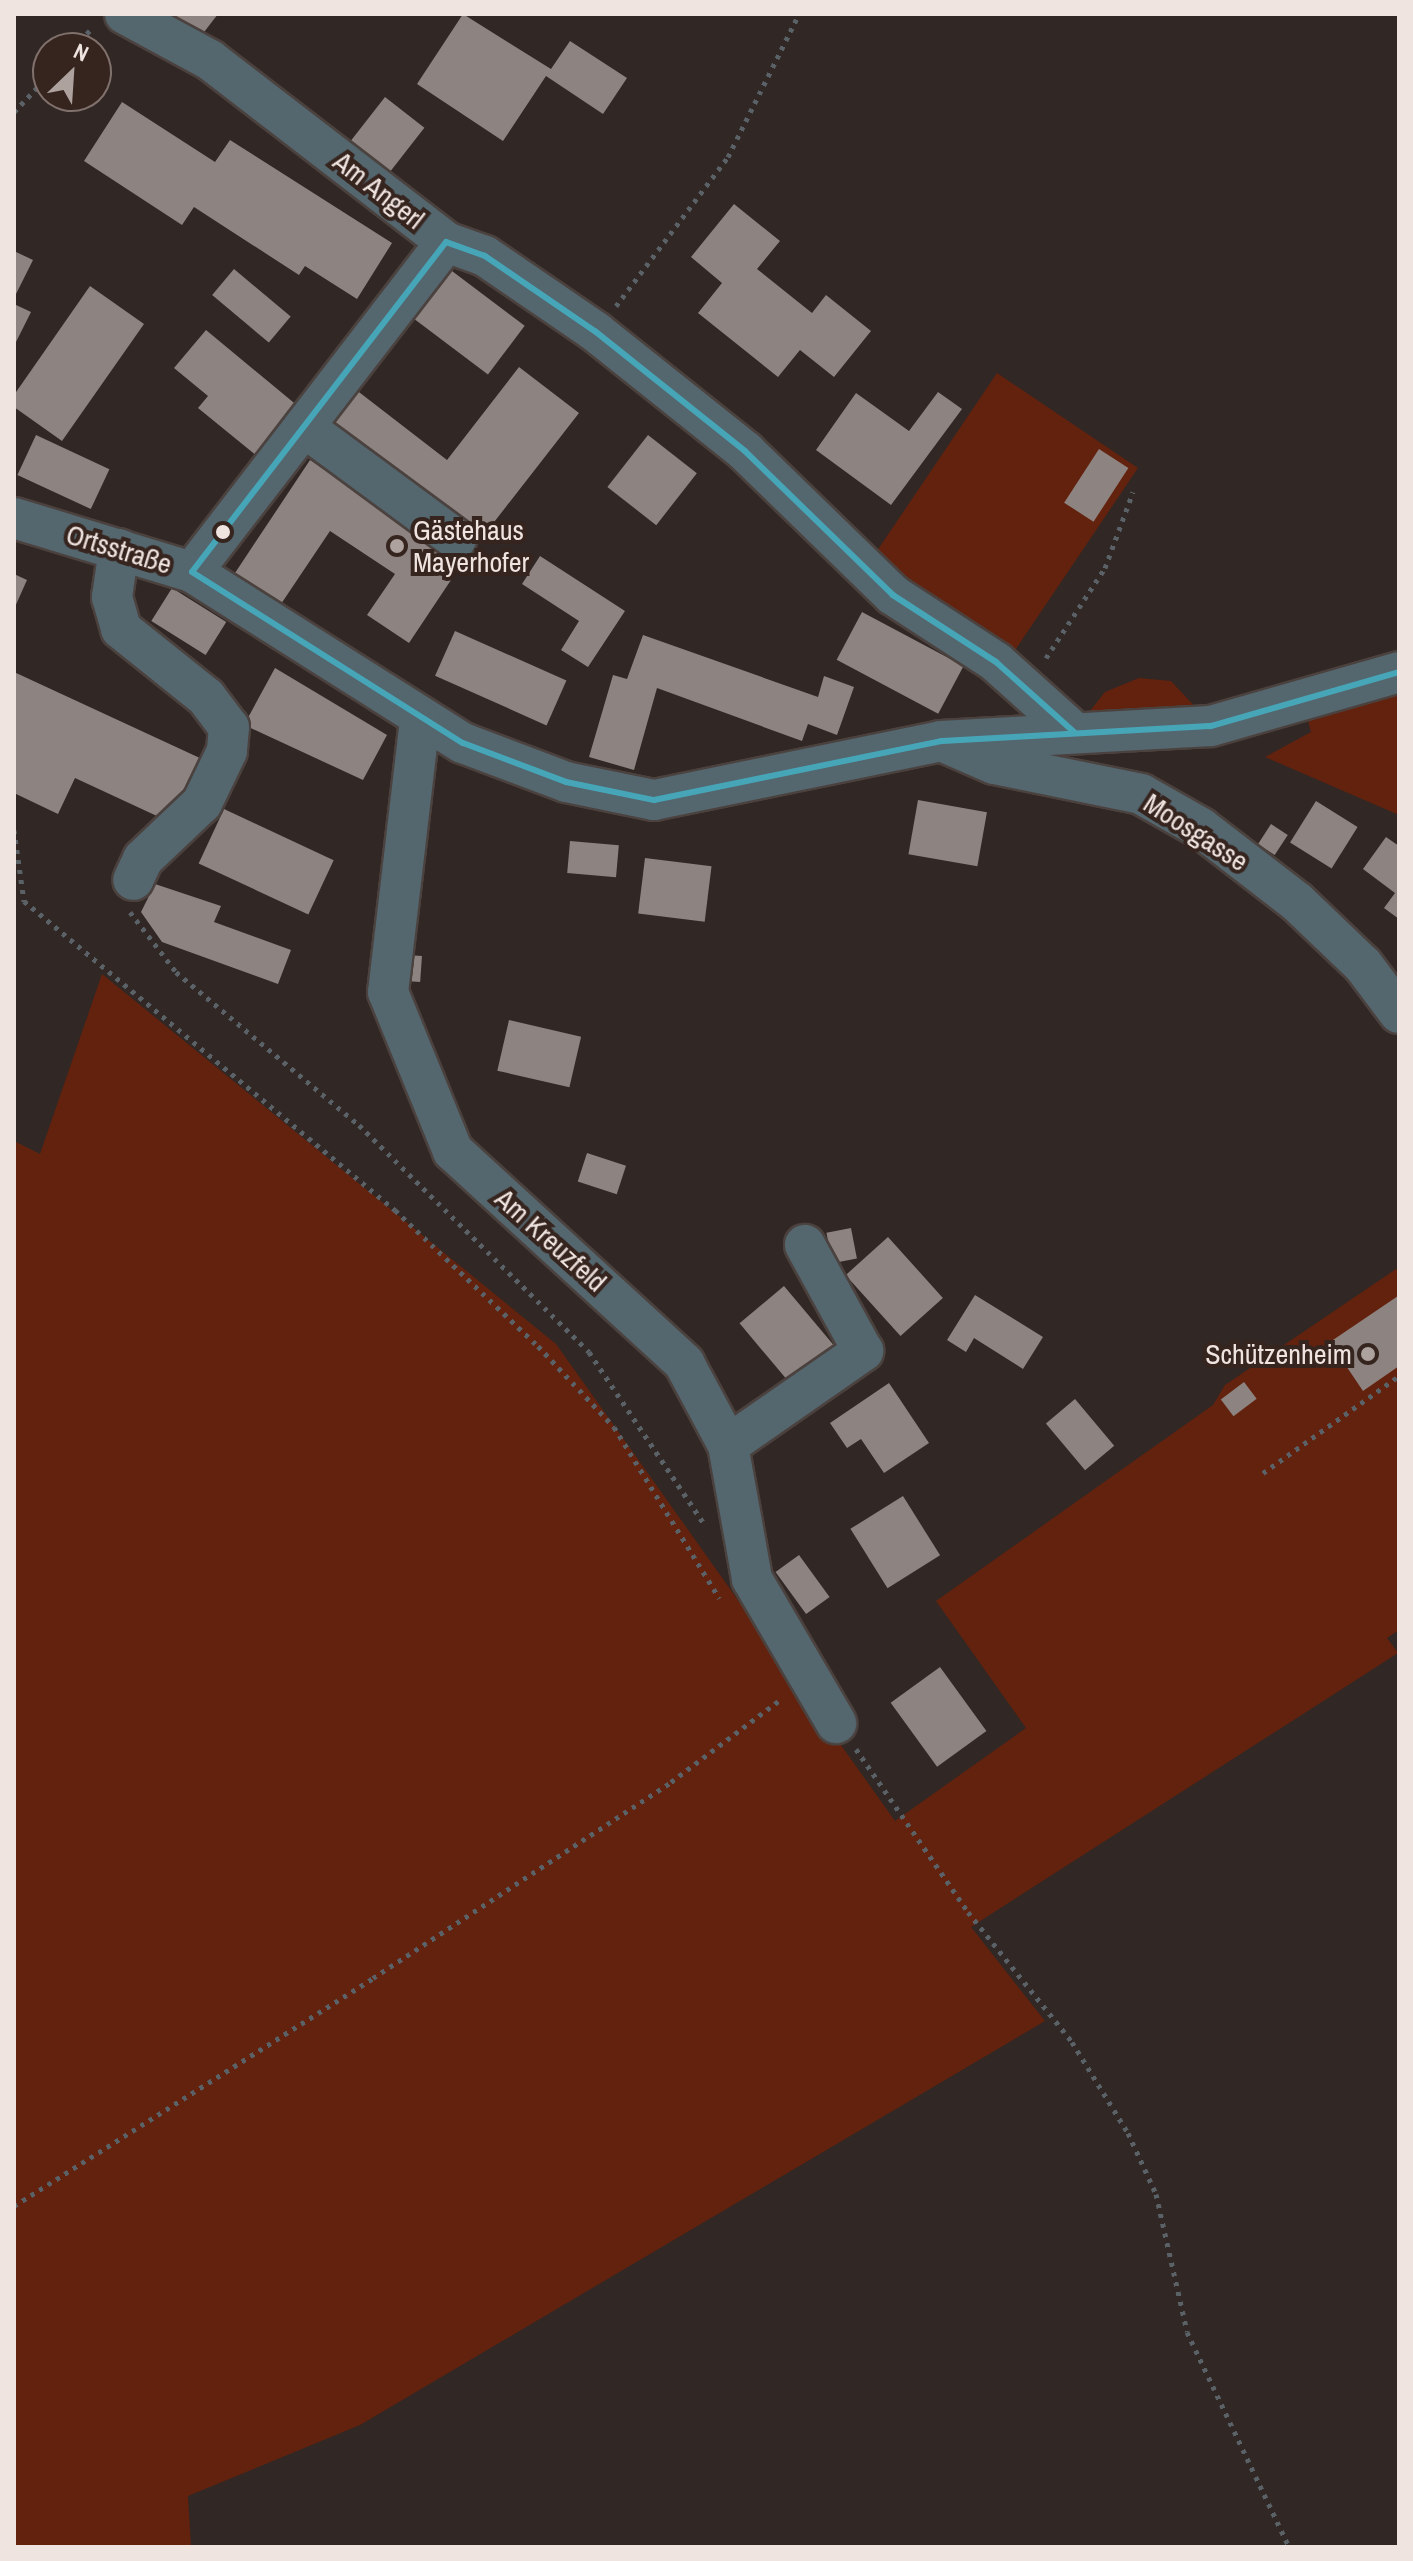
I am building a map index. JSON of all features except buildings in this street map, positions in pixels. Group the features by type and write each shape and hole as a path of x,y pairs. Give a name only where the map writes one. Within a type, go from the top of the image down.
{"street":[{"name":"Am Angerl","path":"125,14 210,60 446,242 495,262 596,332 745,451 893,595 1025,689 1074,732"},
{"path":"192,572 446,242"},
{"path":"304,427 456,539"},
{"name":"Ortsstraße","path":"14,518 192,572 420,720 520,767 654,800 941,741 1211,726 1399,672"},
{"path":"119,549 112,597 121,629 206,697 229,727 227,751 202,803 143,859 133,880"},
{"name":"Am Kreuzfeld","path":"420,720 388,992 453,1151 684,1363 728,1445 752,1579 836,1723"},
{"name":"Moosgasse","path":"941,741 994,764 1141,794 1201,828 1297,902 1363,965 1399,1013"},
{"path":"728,1445 863,1351 805,1245"}],"path":[{"path":"88,32 105,14"},
{"path":"596,332 728,157 799,14"},
{"path":"14,112 32,93"},
{"path":"1025,689 1105,568 1133,492"},
{"path":"14,830 24,901 395,1210 538,1346 614,1427 731,1613"},
{"path":"133,880 130,921 176,972 359,1125 589,1352 712,1537"},
{"path":"1263,1473 1399,1376"},
{"path":"14,2206 671,1782 763,1718 781,1689"},
{"path":"836,1723 968,1912 1072,2042 1128,2133 1156,2194 1187,2332 1289,2547"}],"shaded area":[{"path":"997,373 1138,468 1010,657 870,562"},
{"path":"1139,678 1171,681 1199,711 1083,720 1105,692"},
{"path":"1399,685 1399,815 1265,757 1311,732 1307,717"},
{"path":"102,974 556,1344 895,1821 1026,1728 936,1601 1213,1405 1225,1385 1399,1267 1399,1630 1387,1638 1398,1653 971,1927 1045,2021 360,2425 188,2496 191,2547 14,2547 14,1141 40,1154"}],"transit line":[{"path":"1074,732 996,662 893,595 745,451 596,332 485,256 446,242 192,572 463,743 566,782 654,800 941,741 1211,726 1399,672"}],"place":[{"name":"Gästehaus Mayerhofer","path":"397,546"},
{"name":"Schützenheim","path":"1368,1354"}]}
